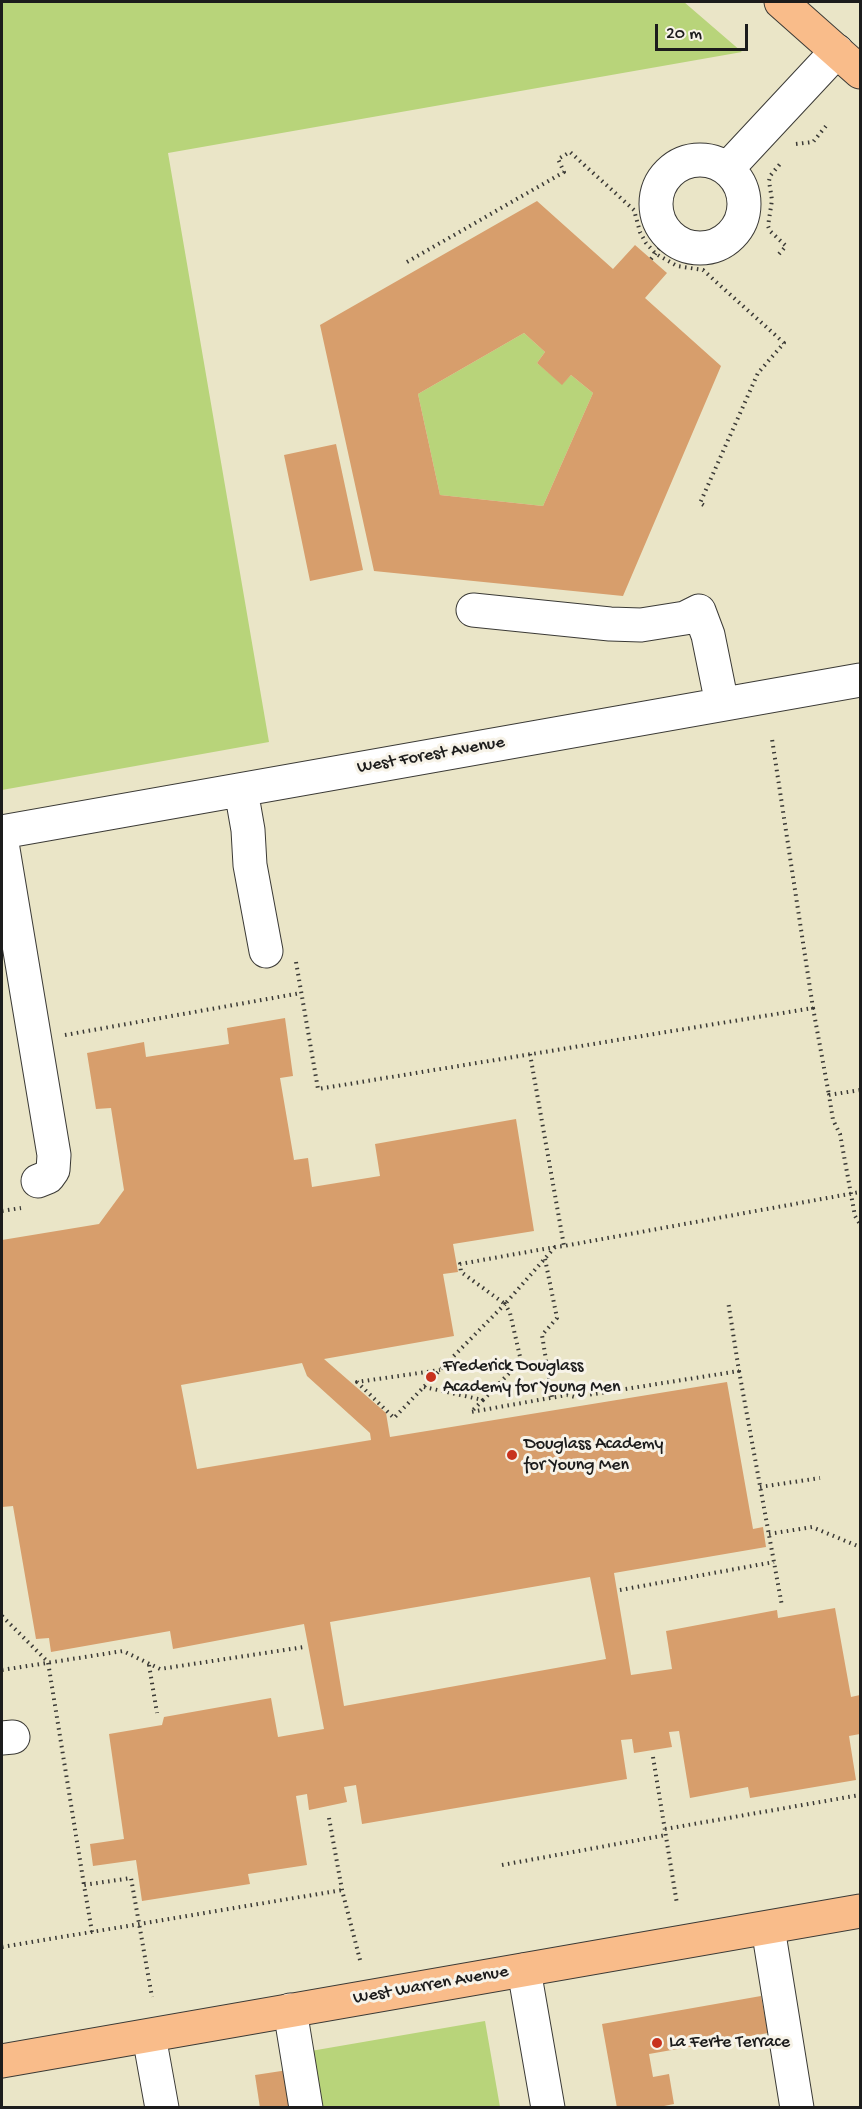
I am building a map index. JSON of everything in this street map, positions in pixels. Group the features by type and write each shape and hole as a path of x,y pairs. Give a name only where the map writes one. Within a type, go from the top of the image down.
{"main road":[{"path":"781,2 853,61"},
{"name":"West Warren Avenue","path":"2,2061 861,1911"}],"street":[{"path":"727,169 853,61"},
{"path":"473,610 641,625 685,618 699,611 708,635 722,704"},
{"name":"West Forest Avenue","path":"2,832 861,680"},
{"path":"241,790 248,830 250,865 281,955"},
{"path":"2,843 54,1155 53,1170 48,1177 38,1181"},
{"path":"768,1928 797,2108"},
{"path":"524,1970 548,2108"},
{"path":"290,2010 306,2108"},
{"path":"149,2036 162,2108"}],"path":[{"path":"790,152 796,144 813,141 826,126"},
{"path":"407,262 564,172 558,159 570,152 601,177 634,210 639,232 645,243 656,254 677,266 703,270 739,299 784,343 758,373 699,503 705,506"},
{"path":"779,254 786,246 770,231 768,226 772,200 769,181 770,176 783,160"},
{"path":"651,259 660,249"},
{"path":"772,739 813,1008 833,1120 840,1134 855,1216 861,1224"},
{"path":"281,955 301,993 318,1089 813,1008"},
{"path":"63,1035 301,993"},
{"path":"530,1054 564,1245"},
{"path":"829,1095 861,1090"},
{"path":"739,1371 575,1396 552,1397 471,1412 521,1361 510,1313 505,1304 461,1272 460,1264 861,1192"},
{"path":"440,1370 357,1382 394,1418 505,1304 555,1247"},
{"path":"545,1258 557,1318 542,1335 552,1397"},
{"path":"729,1301 739,1371 782,1606"},
{"path":"424,1387 483,1400"},
{"path":"760,1487 820,1478"},
{"path":"769,1534 812,1527 861,1547"},
{"path":"620,1590 774,1562"},
{"path":"2,1616 48,1662 92,1932"},
{"path":"2,1670 123,1651 159,1669 304,1647"},
{"path":"149,1664 157,1713"},
{"path":"653,1757 677,1904"},
{"path":"665,1829 861,1795"},
{"path":"329,1818 342,1890 360,1960"},
{"path":"502,1865 666,1835"},
{"path":"84,1885 131,1878 152,1997"},
{"path":"2,1947 342,1890"}],"green space":[{"path":"2,2 684,2 742,52 168,153 269,742 2,790"},
{"path":"524,333 545,352 537,363 562,384 571,375 593,393 543,506 440,495 418,394"},
{"path":"485,2021 500,2107 314,2107 305,2052"}],"building":[{"path":"537,201 613,269 635,245 667,273 645,298 721,366 623,596 374,571 320,325","holes":["524,333 545,352 537,363 562,385 571,375 593,393 543,506 440,495 418,394"]},
{"path":"336,444 363,570 310,581 284,455"},
{"name":"Douglass Academy for Young Men","path":"285,1018 293,1076 280,1078 294,1160 308,1158 312,1187 380,1176 375,1144 516,1119 534,1231 453,1244 458,1272 443,1274 454,1336 324,1359 386,1413 390,1437 727,1382 753,1529 763,1527 766,1547 614,1573 631,1675 672,1669 666,1631 777,1610 778,1618 835,1608 851,1697 860,1695 860,1734 849,1736 856,1780 750,1798 748,1787 690,1798 679,1731 669,1732 672,1747 634,1753 632,1739 621,1740 627,1779 362,1824 356,1785 344,1787 347,1802 309,1810 307,1794 296,1796 307,1865 248,1874 250,1884 142,1901 136,1860 93,1866 90,1844 124,1839 109,1734 162,1725 164,1717 271,1698 278,1737 324,1729 304,1624 173,1649 170,1631 51,1652 49,1638 36,1639 13,1506 2,1507 2,1240 99,1224 124,1190 111,1108 96,1109 87,1053 144,1042 146,1057 229,1044 227,1028","holes":["302,1363 307,1376 370,1433 371,1440 197,1469 181,1385","590,1577 606,1659 344,1706 330,1622"]},
{"name":"La Ferte Terrace","path":"761,1996 768,2033 649,2054 653,2077 669,2074 674,2104 654,2108 617,2108 602,2024"},
{"path":"288,2070 294,2108 260,2108 255,2075"}],"place":[{"name":"Frederick Douglass Academy for Young Men","path":"431,1377"},
{"name":"Douglass Academy for Young Men","path":"512,1455"},
{"name":"La Ferte Terrace","path":"657,2043"}]}
